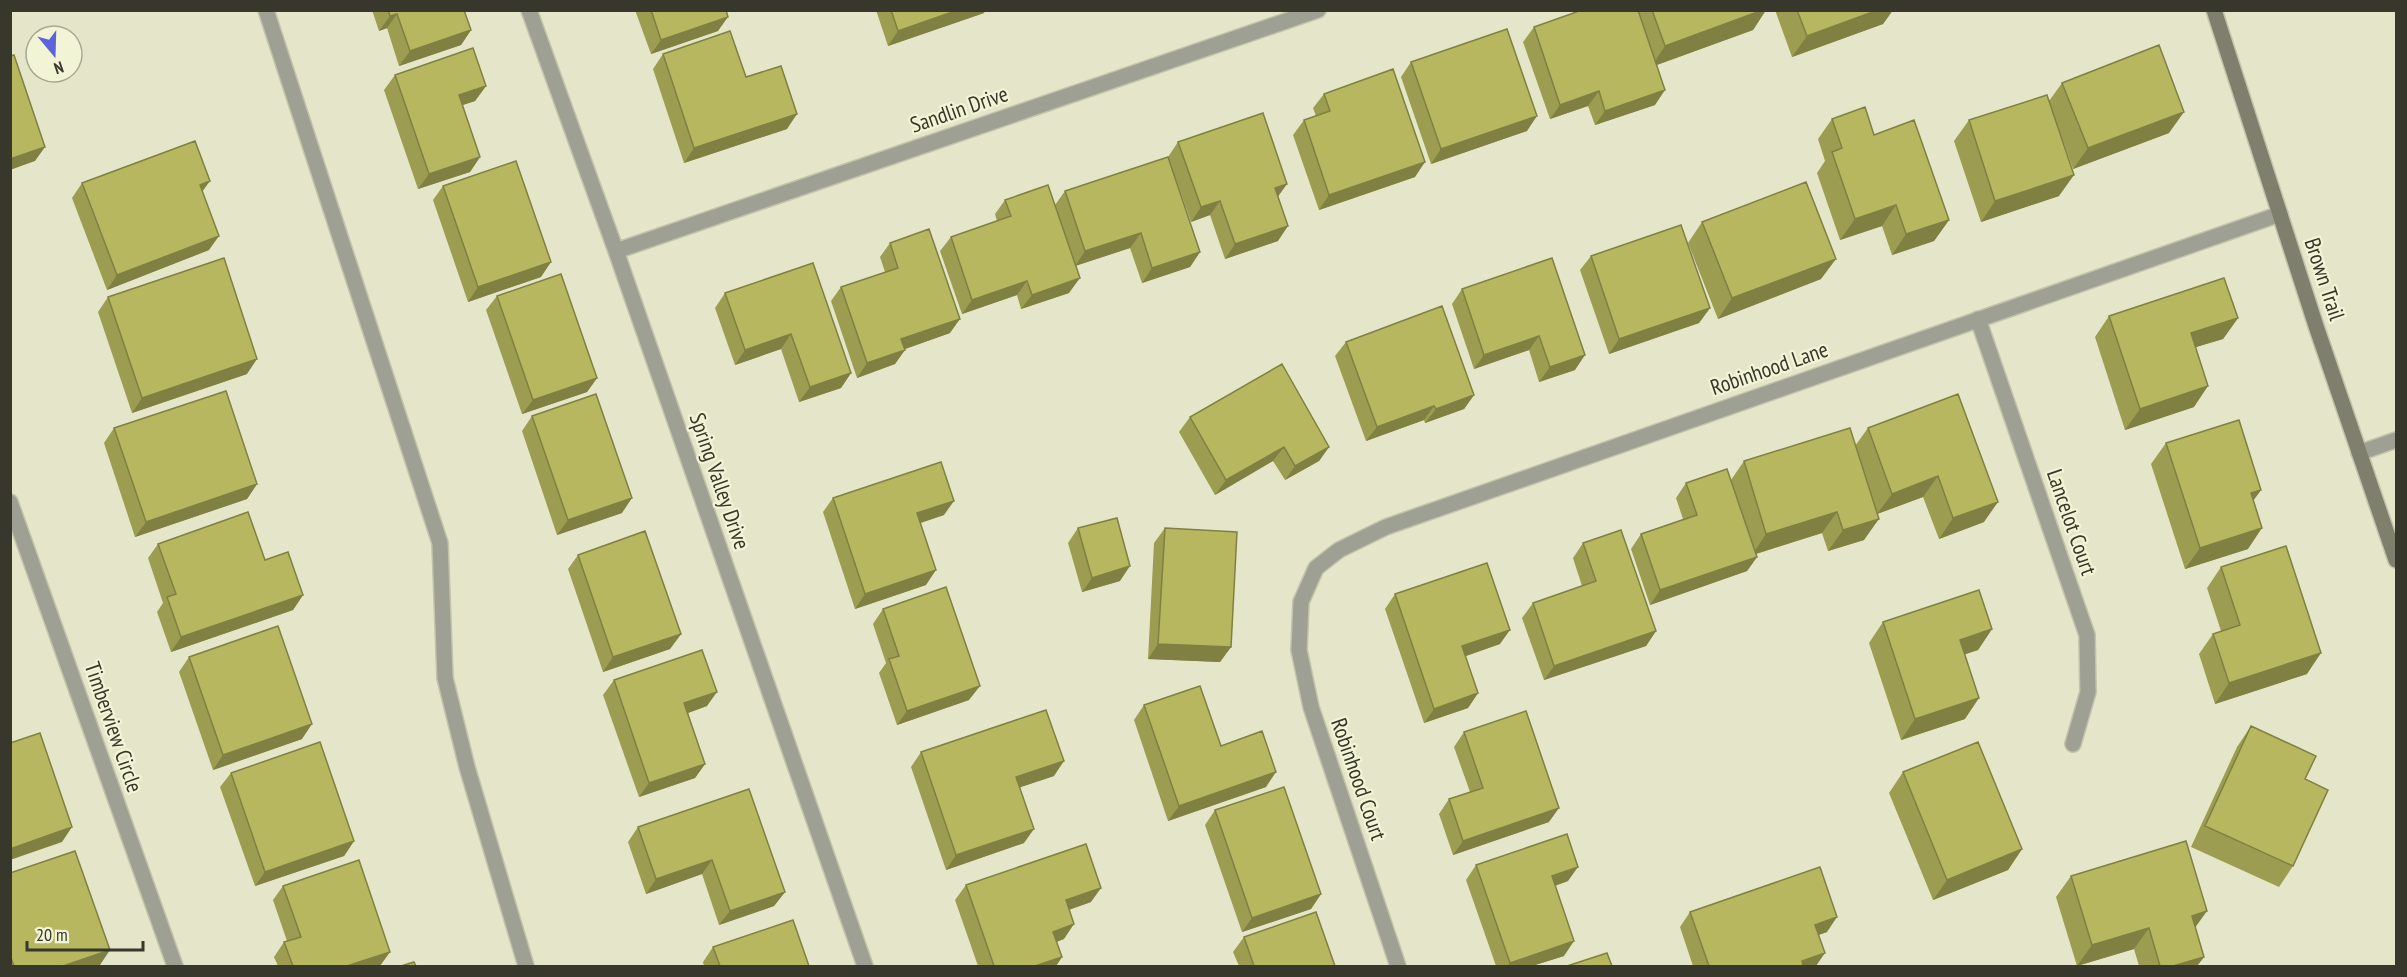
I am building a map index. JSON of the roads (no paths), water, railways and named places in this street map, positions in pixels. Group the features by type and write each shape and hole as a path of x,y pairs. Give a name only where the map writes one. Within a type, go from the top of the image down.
{"street":[{"path":"266,10 440,543 445,678 467,767 526,966"},
{"name":"Spring Valley Drive","path":"529,10 616,251 866,966"},
{"name":"Sandlin Drive","path":"616,251 1318,10"},
{"name":"Brown Trail","path":"2214,10 2359,453 2397,560"},
{"name":"Robinhood Lane","path":"1301,602 1316,568 1340,550 1386,527 2280,214"},
{"name":"Lancelot Court","path":"1978,319 2087,635 2088,692 2073,744"},
{"path":"2359,453 2397,440"},
{"name":"Timberview Circle","path":"10,502 175,966"},
{"name":"Robinhood Court","path":"1301,602 1299,650 1311,707 1398,966"}]}
